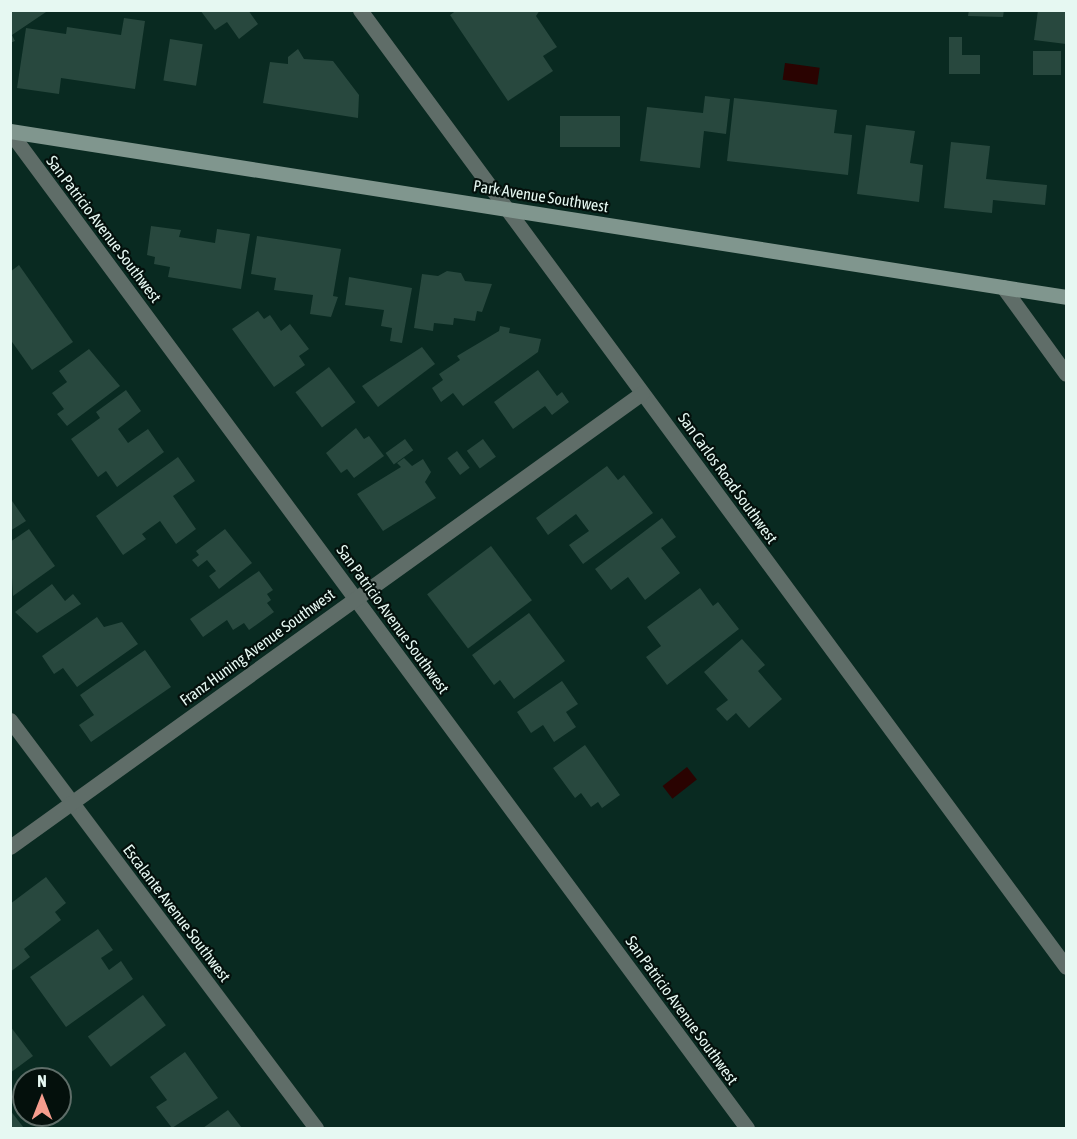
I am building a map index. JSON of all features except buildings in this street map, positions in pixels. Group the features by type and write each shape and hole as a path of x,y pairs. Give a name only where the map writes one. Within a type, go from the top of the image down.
{"street":[{"name":"San Carlos Road Southwest","path":"360,10 1066,967"},
{"name":"Park Avenue Southwest","path":"10,131 1066,297"},
{"name":"San Patricio Avenue Southwest","path":"10,131 747,1128"},
{"path":"1003,287 1066,374"},
{"name":"Franz Huning Avenue Southwest","path":"10,847 642,393"},
{"name":"Escalante Avenue Southwest","path":"10,720 316,1128"}],"shaded area":[{"path":"785,63 820,68 817,85 783,80"},
{"path":"687,767 697,780 672,799 663,786"}]}
